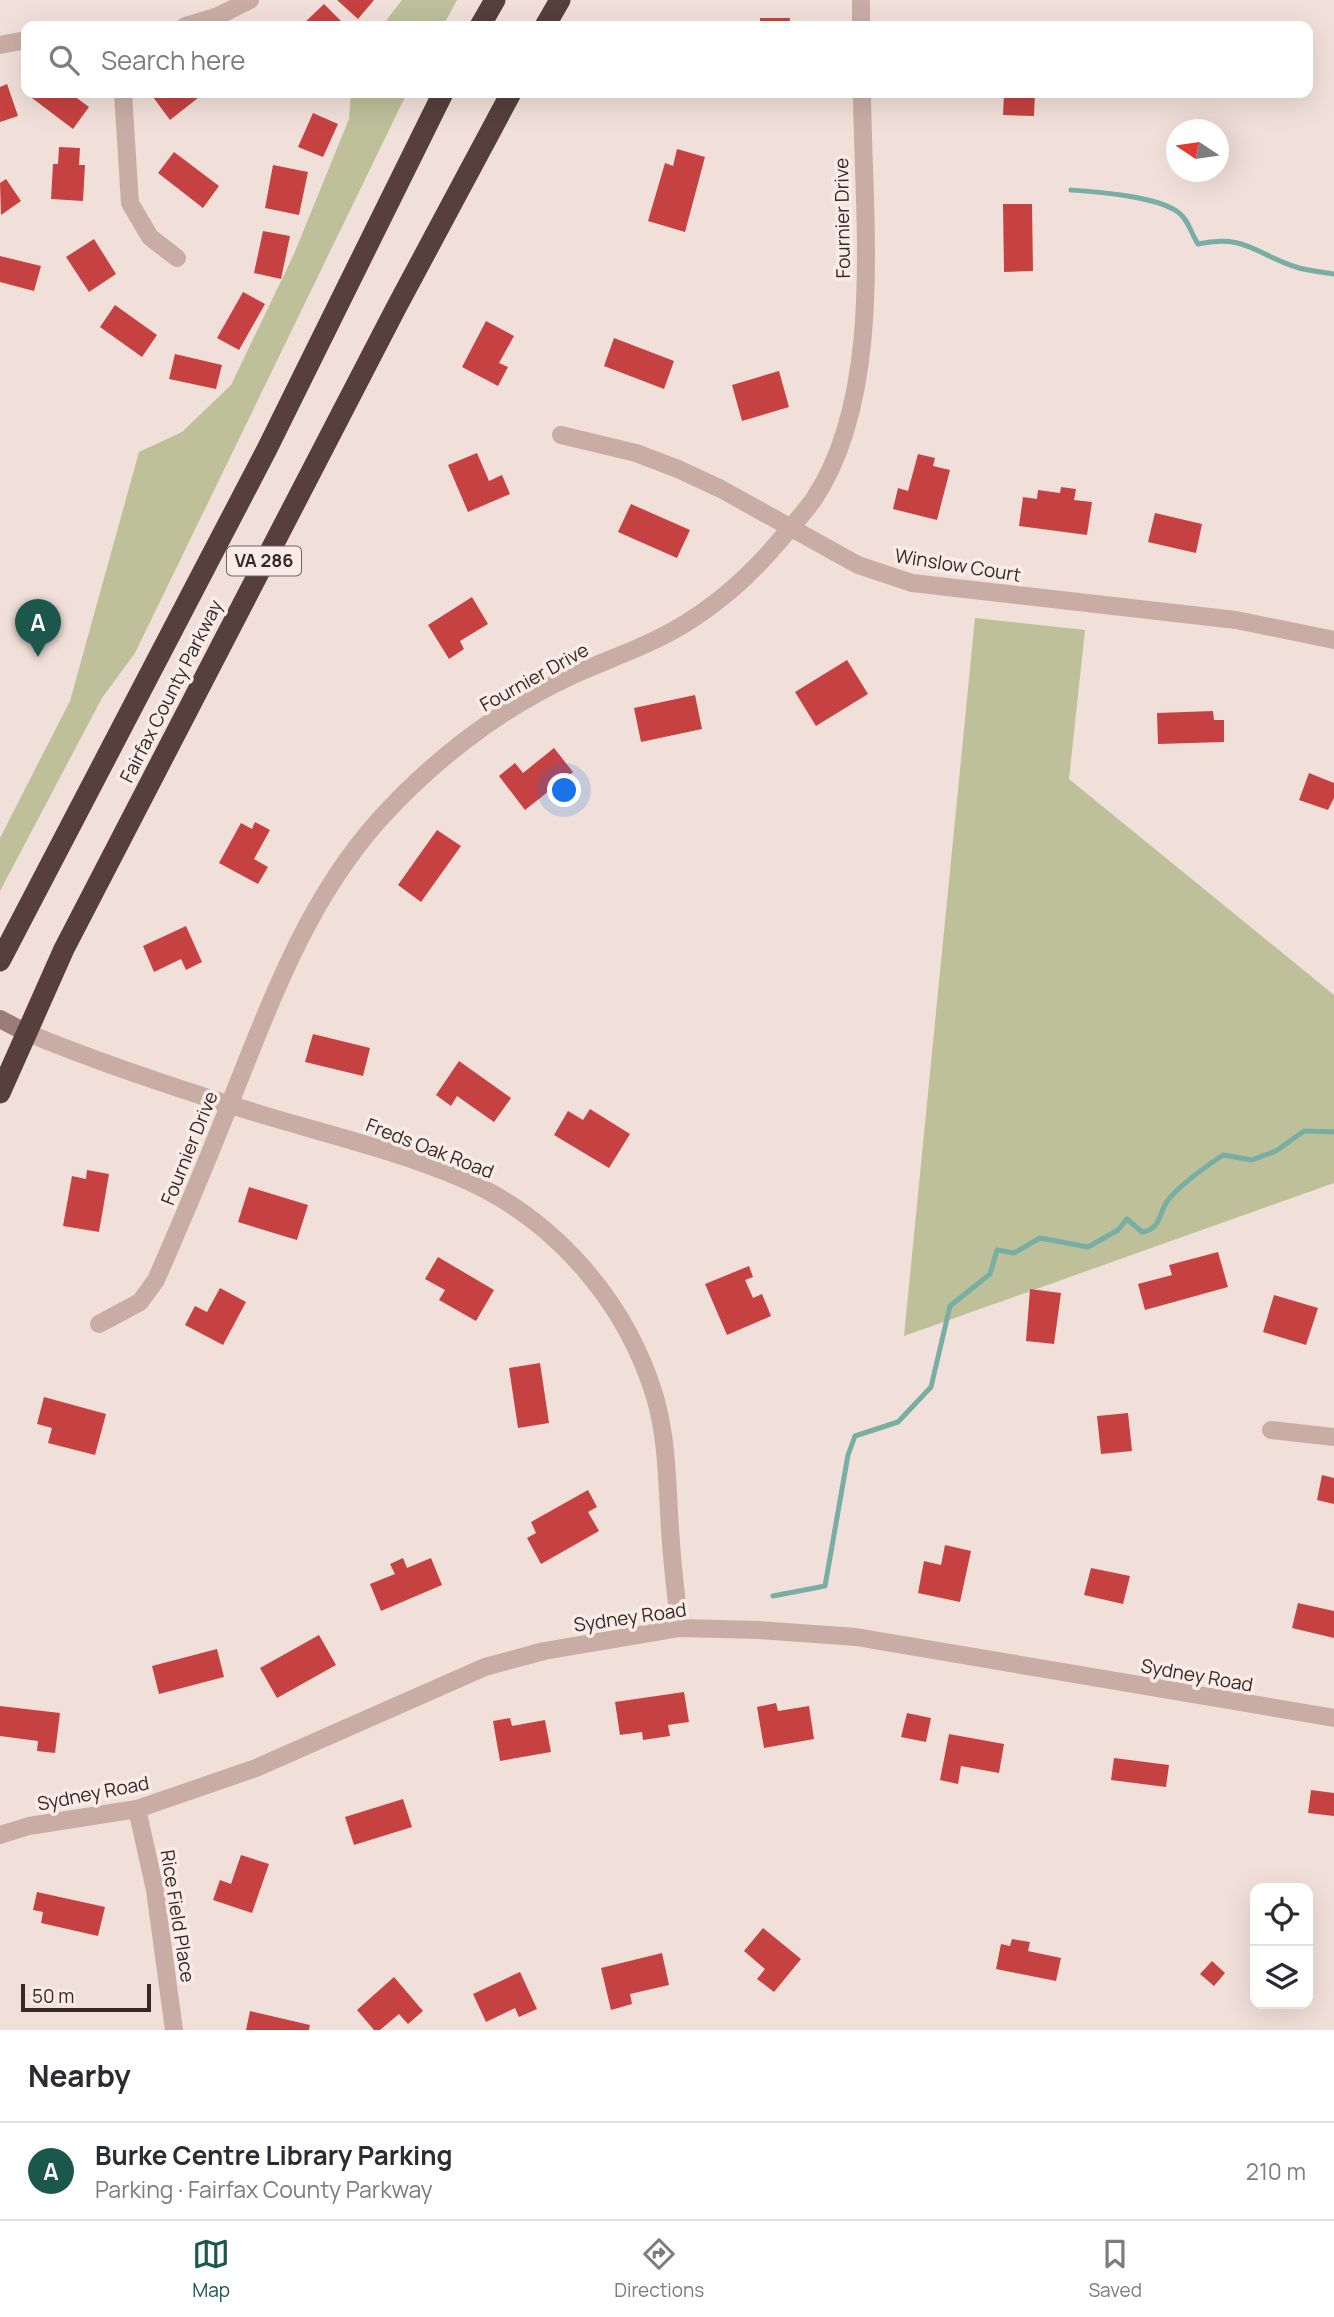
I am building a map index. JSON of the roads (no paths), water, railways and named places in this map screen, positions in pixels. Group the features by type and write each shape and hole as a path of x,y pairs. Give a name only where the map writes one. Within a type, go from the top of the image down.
{"highway":[{"path":"483,21 495,0"},
{"path":"548,21 560,0"},
{"name":"Fairfax County Parkway","path":"0,961 267,449 441,98"},
{"name":"Fairfax County Parkway","path":"0,1093 64,949 508,98"}],"street":[{"path":"202,21 250,0"},
{"path":"861,0 861,21"},
{"path":"0,45 21,41"},
{"path":"123,98 130,203 150,237 177,258"},
{"name":"Fournier Drive","path":"99,1324 140,1302 156,1280 302,930 344,862 410,788 500,716 570,676 655,640 698,616 754,571 814,499 834,458 859,378 864,303 862,98"},
{"name":"Winslow Court","path":"561,435 636,453 678,470 721,489 858,565 912,583 1236,620 1334,640"},
{"name":"Freds Oak Road","path":"0,1019 25,1032 158,1082 393,1154 462,1178 527,1216 582,1265 622,1322 655,1396 665,1447 680,1629"},
{"path":"1271,1430 1334,1437"},
{"name":"Sydney Road","path":"0,1835 29,1826 137,1809 256,1768 485,1667 544,1651 680,1629 759,1630 856,1637 1334,1718"},
{"name":"Rice Field Place","path":"137,1809 155,1890 174,2030"}],"waterway":[{"path":"1071,190 1156,202 1182,215 1198,244 1239,243 1296,267 1334,274"},
{"path":"773,1596 825,1586 848,1455 855,1436 898,1422 931,1387 950,1306 990,1274 997,1250 1014,1253 1040,1238 1088,1247 1118,1230 1127,1219 1142,1232 1148,1230 1156,1224 1168,1200 1194,1176 1223,1155 1252,1160 1276,1151 1304,1131 1334,1132"}],"place":[{"name":"Burke Centre Library Parking","path":"38,657"}]}
